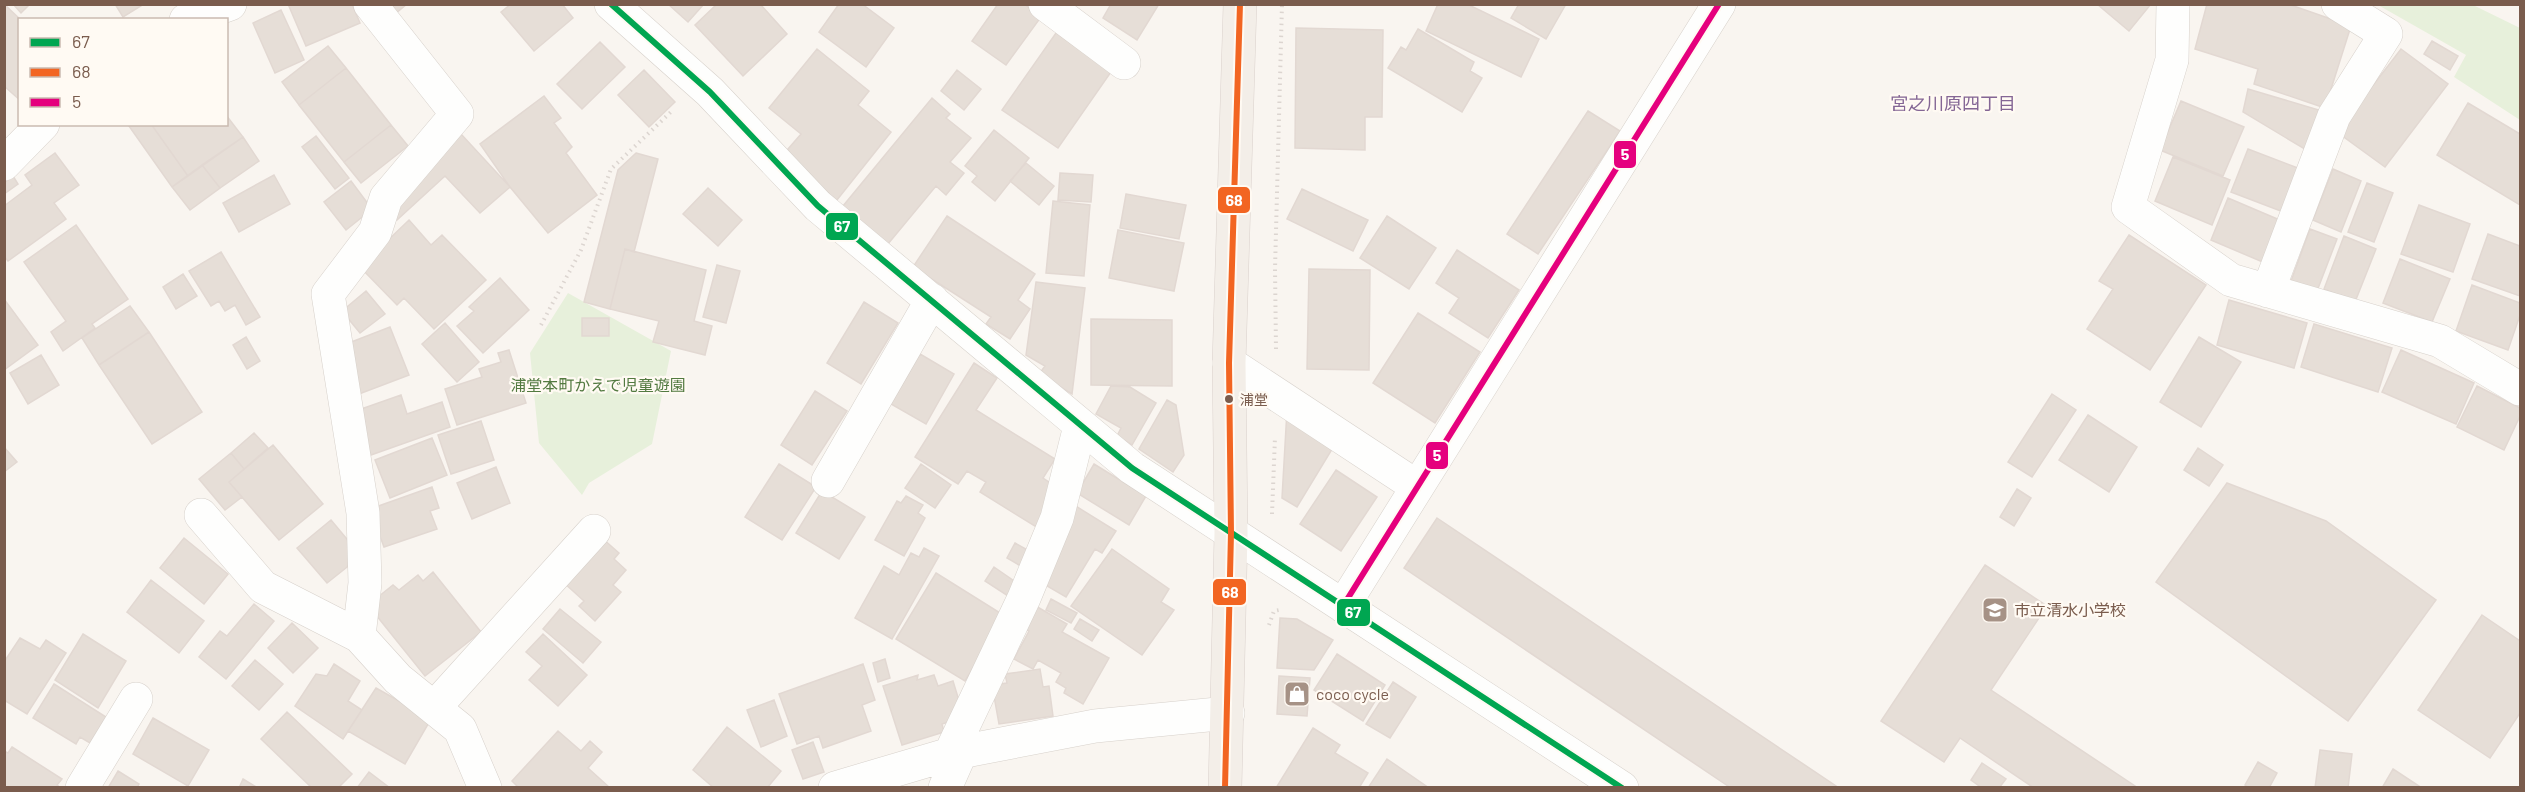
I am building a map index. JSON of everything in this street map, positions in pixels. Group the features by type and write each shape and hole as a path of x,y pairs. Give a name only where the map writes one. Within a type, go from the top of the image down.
{"main road":[{"path":"1225,788 1231,533 1229,363 1240,4"}],"street":[{"path":"192,18 230,4"},
{"path":"359,636 365,583 363,513 328,294 375,232 386,198 457,114 370,4"},
{"path":"611,4 701,83 818,206 1132,468 1622,788"},
{"path":"1045,4 1081,15 1125,63"},
{"path":"1343,606 1719,4"},
{"path":"2173,4 2172,60 2128,207 2231,280 2440,341 2520,389"},
{"path":"2268,291 2334,116 2386,34 2338,4"},
{"path":"4,164 41,126"},
{"path":"828,481 932,300"},
{"path":"1229,363 1416,486"},
{"path":"945,788 955,753 1057,518 1080,426"},
{"path":"201,515 263,587 359,636 398,679 460,729 485,788"},
{"path":"434,708 594,531"},
{"path":"82,788 136,699"},
{"path":"835,788 955,753 1095,726 1228,713"}],"path":[{"path":"541,325 581,250 611,169 701,83"},
{"path":"1268,636 1274,611 1284,608"}],"green space":[{"path":"2378,5 2473,5 2520,28 2520,120 2454,77 2466,55"},
{"name":"浦堂本町かえで児童遊園","path":"568,293 671,351 652,444 589,483 582,495 539,443 530,353"}],"building":[{"path":"4,4 19,18 18,98 4,86"},
{"path":"13,4 30,4 21,13"},
{"path":"115,4 144,4 123,17"},
{"path":"288,4 352,4 360,23 306,46"},
{"path":"387,4 407,4 395,14"},
{"path":"511,4 562,4 573,18 534,51 501,12"},
{"path":"668,4 704,4 688,22"},
{"path":"717,4 760,4 787,34 743,76 695,25"},
{"path":"839,4 862,4 894,28 866,67 819,32"},
{"path":"998,4 1024,4 1041,17 1006,65 972,41"},
{"path":"1111,4 1159,4 1137,40 1103,18"},
{"path":"1438,4 1467,4 1539,39 1521,77 1426,31"},
{"path":"1519,4 1566,4 1546,39 1511,18"},
{"path":"2097,4 2151,4 2129,31"},
{"path":"2207,4 2288,4 2351,26 2325,108 2254,84 2258,69 2195,49"},
{"path":"281,10 304,60 275,73 253,23"},
{"path":"1296,28 1383,30 1382,117 1365,117 1365,150 1295,148"},
{"path":"1418,29 1474,62 1470,71 1482,78 1462,112 1388,68 1401,47 1406,50"},
{"path":"1056,33 1111,72 1058,148 1002,110"},
{"path":"2432,41 2458,56 2450,70 2424,54"},
{"path":"600,42 625,67 582,109 557,84"},
{"path":"328,46 346,68 299,105 282,82"},
{"path":"817,49 869,91 858,105 891,132 837,200 782,156 801,134 769,108"},
{"path":"2401,49 2448,84 2385,167 2337,132"},
{"path":"346,68 391,125 344,162 299,105"},
{"path":"644,70 675,102 649,127 618,95"},
{"path":"957,70 981,89 964,110 941,91"},
{"path":"2248,89 2322,111 2308,151 2243,112"},
{"path":"544,96 561,118 554,123 572,147 566,153 597,195 548,233 510,187 480,144"},
{"path":"932,98 950,114 946,118 971,138 950,162 964,173 946,195 936,186 888,244 843,206"},
{"path":"2181,101 2244,127 2223,176 2160,150"},
{"path":"2468,103 2520,134 2520,205 2437,155"},
{"path":"1588,111 1620,131 1538,254 1507,234"},
{"path":"228,118 243,137 188,176 152,126 228,126"},
{"path":"391,125 408,146 361,183 344,162"},
{"path":"129,126 152,126 188,176 172,187"},
{"path":"994,130 1029,158 995,201 972,182 977,176 965,166"},
{"path":"461,134 510,187 480,213 445,176 397,220 385,208"},
{"path":"316,136 349,178 335,189 302,147"},
{"path":"243,137 259,161 220,188 202,165"},
{"path":"2248,149 2303,170 2286,213 2231,192"},
{"path":"55,153 79,185 54,203 66,219 8,261 4,256 4,206 32,185 25,175"},
{"path":"636,153 658,159 634,252 625,249 610,309 584,302 618,170"},
{"path":"2173,157 2230,180 2212,225 2155,201"},
{"path":"1026,163 1054,186 1039,205 1010,181"},
{"path":"202,165 220,188 190,210 172,187"},
{"path":"2333,169 2361,181 2341,232 2313,220"},
{"path":"1060,173 1093,175 1091,202 1058,200"},
{"path":"274,175 290,204 239,232 223,203"},
{"path":"13,176 18,184 4,194 4,183"},
{"path":"351,181 372,209 346,230 324,202"},
{"path":"2367,183 2393,193 2374,242 2348,232"},
{"path":"708,188 742,220 718,246 683,214"},
{"path":"1302,189 1368,220 1353,251 1287,219"},
{"path":"1126,194 1186,205 1179,239 1120,228"},
{"path":"2228,198 2282,221 2265,263 2211,240"},
{"path":"1053,201 1090,205 1084,276 1046,273"},
{"path":"2419,205 2470,224 2453,272 2401,254"},
{"path":"947,216 1035,274 1018,300 1030,309 1010,339 986,324 991,317 913,267"},
{"path":"1387,216 1436,248 1409,289 1360,258"},
{"path":"409,220 431,245 442,235 486,280 434,329 404,298 397,305 360,267"},
{"path":"76,225 128,299 92,324 95,328 63,351 51,332 66,321 24,262"},
{"path":"2310,229 2337,239 2317,291 2291,281"},
{"path":"1118,230 1184,243 1174,291 1109,278"},
{"path":"2488,234 2520,246 2520,296 2472,279"},
{"path":"2129,235 2206,285 2150,370 2087,329 2113,289 2099,281"},
{"path":"2344,236 2376,249 2355,302 2324,289"},
{"path":"625,249 706,270 694,321 712,326 705,355 653,342 659,321 610,309"},
{"path":"1457,250 1519,290 1488,338 1449,313 1459,298 1436,283"},
{"path":"221,252 260,317 246,325 235,305 225,311 219,301 211,306 189,271"},
{"path":"2400,259 2450,279 2432,322 2383,303"},
{"path":"717,265 740,271 726,323 703,317"},
{"path":"1309,269 1370,270 1369,370 1307,369"},
{"path":"183,274 197,296 176,309 163,287"},
{"path":"500,278 529,310 483,353 457,326 474,311 469,307"},
{"path":"1036,282 1085,288 1072,394 1039,374 1045,366 1026,355"},
{"path":"2472,285 2520,303 2520,315 2508,350 2456,331"},
{"path":"366,291 385,314 360,333 342,311"},
{"path":"4,299 38,345 4,370"},
{"path":"2229,300 2307,323 2294,368 2217,345"},
{"path":"864,302 898,323 861,384 827,363"},
{"path":"130,306 149,332 99,365 82,338"},
{"path":"1418,313 1480,352 1435,423 1373,383"},
{"path":"582,318 609,318 609,336 582,336"},
{"path":"1091,319 1172,320 1172,386 1091,385"},
{"path":"445,323 479,362 457,382 422,344"},
{"path":"2314,324 2392,348 2378,392 2301,367"},
{"path":"390,327 409,375 359,394 341,346"},
{"path":"149,332 202,412 152,444 99,365"},
{"path":"246,337 260,361 247,369 233,345"},
{"path":"2199,337 2241,362 2201,427 2160,402"},
{"path":"509,350 526,403 457,425 445,389 482,377 479,369 501,362 498,353"},
{"path":"2401,350 2474,383 2456,424 2382,392"},
{"path":"920,354 954,374 926,424 891,404"},
{"path":"41,355 59,385 28,404 10,373"},
{"path":"974,363 997,378 976,410 1055,459 1043,478 1061,490 1038,528 980,492 986,482 967,471 958,484 915,457"},
{"path":"1111,386 1130,387 1156,403 1132,445 1117,436 1121,428 1096,414"},
{"path":"2477,386 2520,408 2520,416 2504,450 2457,427"},
{"path":"815,391 847,411 812,465 781,445"},
{"path":"2052,394 2076,410 2032,477 2008,462"},
{"path":"401,395 407,414 442,402 450,427 371,455 360,423 361,409"},
{"path":"1167,400 1176,405 1184,455 1173,472 1139,449"},
{"path":"1287,410 1337,441 1297,507 1282,498"},
{"path":"2088,415 2137,447 2109,492 2059,460"},
{"path":"481,421 494,460 451,474 438,435"},
{"path":"254,433 268,448 244,469 231,453"},
{"path":"432,438 447,475 390,498 375,460"},
{"path":"273,445 323,504 279,540 229,482"},
{"path":"4,447 17,462 4,472"},
{"path":"2198,448 2223,465 2209,486 2184,470"},
{"path":"231,453 244,469 229,482 242,497 225,510 199,479"},
{"path":"779,464 816,487 782,540 745,517"},
{"path":"921,464 951,485 935,508 905,488"},
{"path":"1094,464 1146,496 1129,525 1077,493"},
{"path":"496,467 510,503 472,519 457,483"},
{"path":"1336,470 1377,497 1341,551 1300,524"},
{"path":"2227,483 2326,521 2436,600 2348,721 2156,582"},
{"path":"432,487 439,508 430,511 437,529 384,547 370,509"},
{"path":"2017,489 2031,498 2014,526 2000,517"},
{"path":"822,491 865,517 839,559 796,533"},
{"path":"906,496 923,505 918,513 925,518 904,556 875,540 897,501 901,503"},
{"path":"1074,505 1116,531 1102,553 1095,549 1066,597 1042,583 1062,548 1052,542"},
{"path":"1437,518 1839,788 1731,788 1404,568"},
{"path":"331,520 361,556 327,583 297,548"},
{"path":"184,538 228,574 204,604 160,568"},
{"path":"602,538 619,553 614,559 626,570 613,585 621,592 595,621 579,606 584,601 563,582"},
{"path":"1015,543 1033,553 1024,568 1007,558"},
{"path":"924,548 939,556 892,639 855,618 884,566 899,575 911,553 919,557"},
{"path":"1112,549 1169,589 1161,602 1174,610 1142,655 1071,606"},
{"path":"1985,565 2047,606 1991,690 2138,788 2034,788 1960,738 1944,762 1881,721"},
{"path":"994,567 1017,583 1008,596 985,581"},
{"path":"433,572 481,632 425,676 368,605 393,585 399,590 418,575 423,581"},
{"path":"936,573 1005,616 965,681 896,639"},
{"path":"151,580 204,621 179,653 127,612"},
{"path":"1051,599 1077,613 1071,623 1046,610"},
{"path":"254,604 274,621 226,679 199,657 220,631 227,636"},
{"path":"1034,605 1067,624 1062,632 1109,658 1083,704 1064,693 1066,688 1056,682 1061,673 1038,660 1033,669 1014,659 1029,631 1022,627"},
{"path":"560,609 601,642 583,663 543,629"},
{"path":"2482,615 2520,641 2520,713 2490,758 2418,710"},
{"path":"1280,618 1297,619 1333,640 1314,670 1277,668"},
{"path":"1080,619 1099,630 1092,641 1074,629"},
{"path":"292,623 318,648 293,673 268,648"},
{"path":"83,634 126,661 98,708 55,680"},
{"path":"543,634 587,675 558,706 529,680 542,666 526,652"},
{"path":"20,638 40,649 46,640 66,653 27,714 4,700 4,662"},
{"path":"1337,654 1385,685 1363,721 1314,690"},
{"path":"885,659 890,678 878,682 873,663"},
{"path":"255,660 283,684 259,710 232,686"},
{"path":"334,664 360,681 348,701 362,710 343,739 295,706 316,674 327,676"},
{"path":"863,664 875,700 862,705 871,731 823,748 819,736 797,744 779,694"},
{"path":"1040,669 1043,687 1049,686 1053,716 999,724 992,685 1007,683 1005,674"},
{"path":"918,675 917,680 934,675 938,686 953,681 964,717 942,724 944,732 902,745 883,686"},
{"path":"1279,676 1310,678 1307,716 1277,714"},
{"path":"1393,682 1416,697 1390,738 1366,724"},
{"path":"54,684 106,717 90,743 80,737 76,744 33,718"},
{"path":"376,688 431,719 405,764 348,731"},
{"path":"774,700 787,736 761,747 747,710"},
{"path":"287,712 352,774 338,788 312,788 261,739"},
{"path":"153,718 209,750 188,786 133,754"},
{"path":"727,727 781,771 767,788 714,788 693,770"},
{"path":"1313,728 1340,745 1335,753 1368,773 1359,788 1276,788"},
{"path":"558,731 581,751 590,741 602,752 588,768 610,788 519,788 512,781"},
{"path":"813,742 824,772 803,779 792,750"},
{"path":"12,747 62,779 57,785 61,788 4,788 4,751 8,753"},
{"path":"2320,750 2352,754 2348,788 2315,788"},
{"path":"1387,759 1429,788 1368,788"},
{"path":"2258,762 2277,773 2269,788 2249,788 2245,785"},
{"path":"1982,763 2006,779 1999,788 1982,788 1971,780"},
{"path":"2393,769 2422,788 2382,788"},
{"path":"118,771 139,784 137,788 108,788"},
{"path":"369,772 390,788 357,788"},
{"path":"243,779 258,788 239,788"}],"transit line":[{"name":"67","path":"611,4 710,92 818,206 1132,468 1622,788"},
{"name":"68","path":"1225,788 1231,533 1229,363 1240,4"},
{"name":"5","path":"1343,606 1719,4"}],"place":[{"name":"浦堂","path":"1229,399"},
{"name":"市立清水小学校","path":"1995,610"},
{"name":"coco cycle","path":"1297,694"}],"district":[{"name":"宮之川原四丁目","path":"1953,104"}]}
